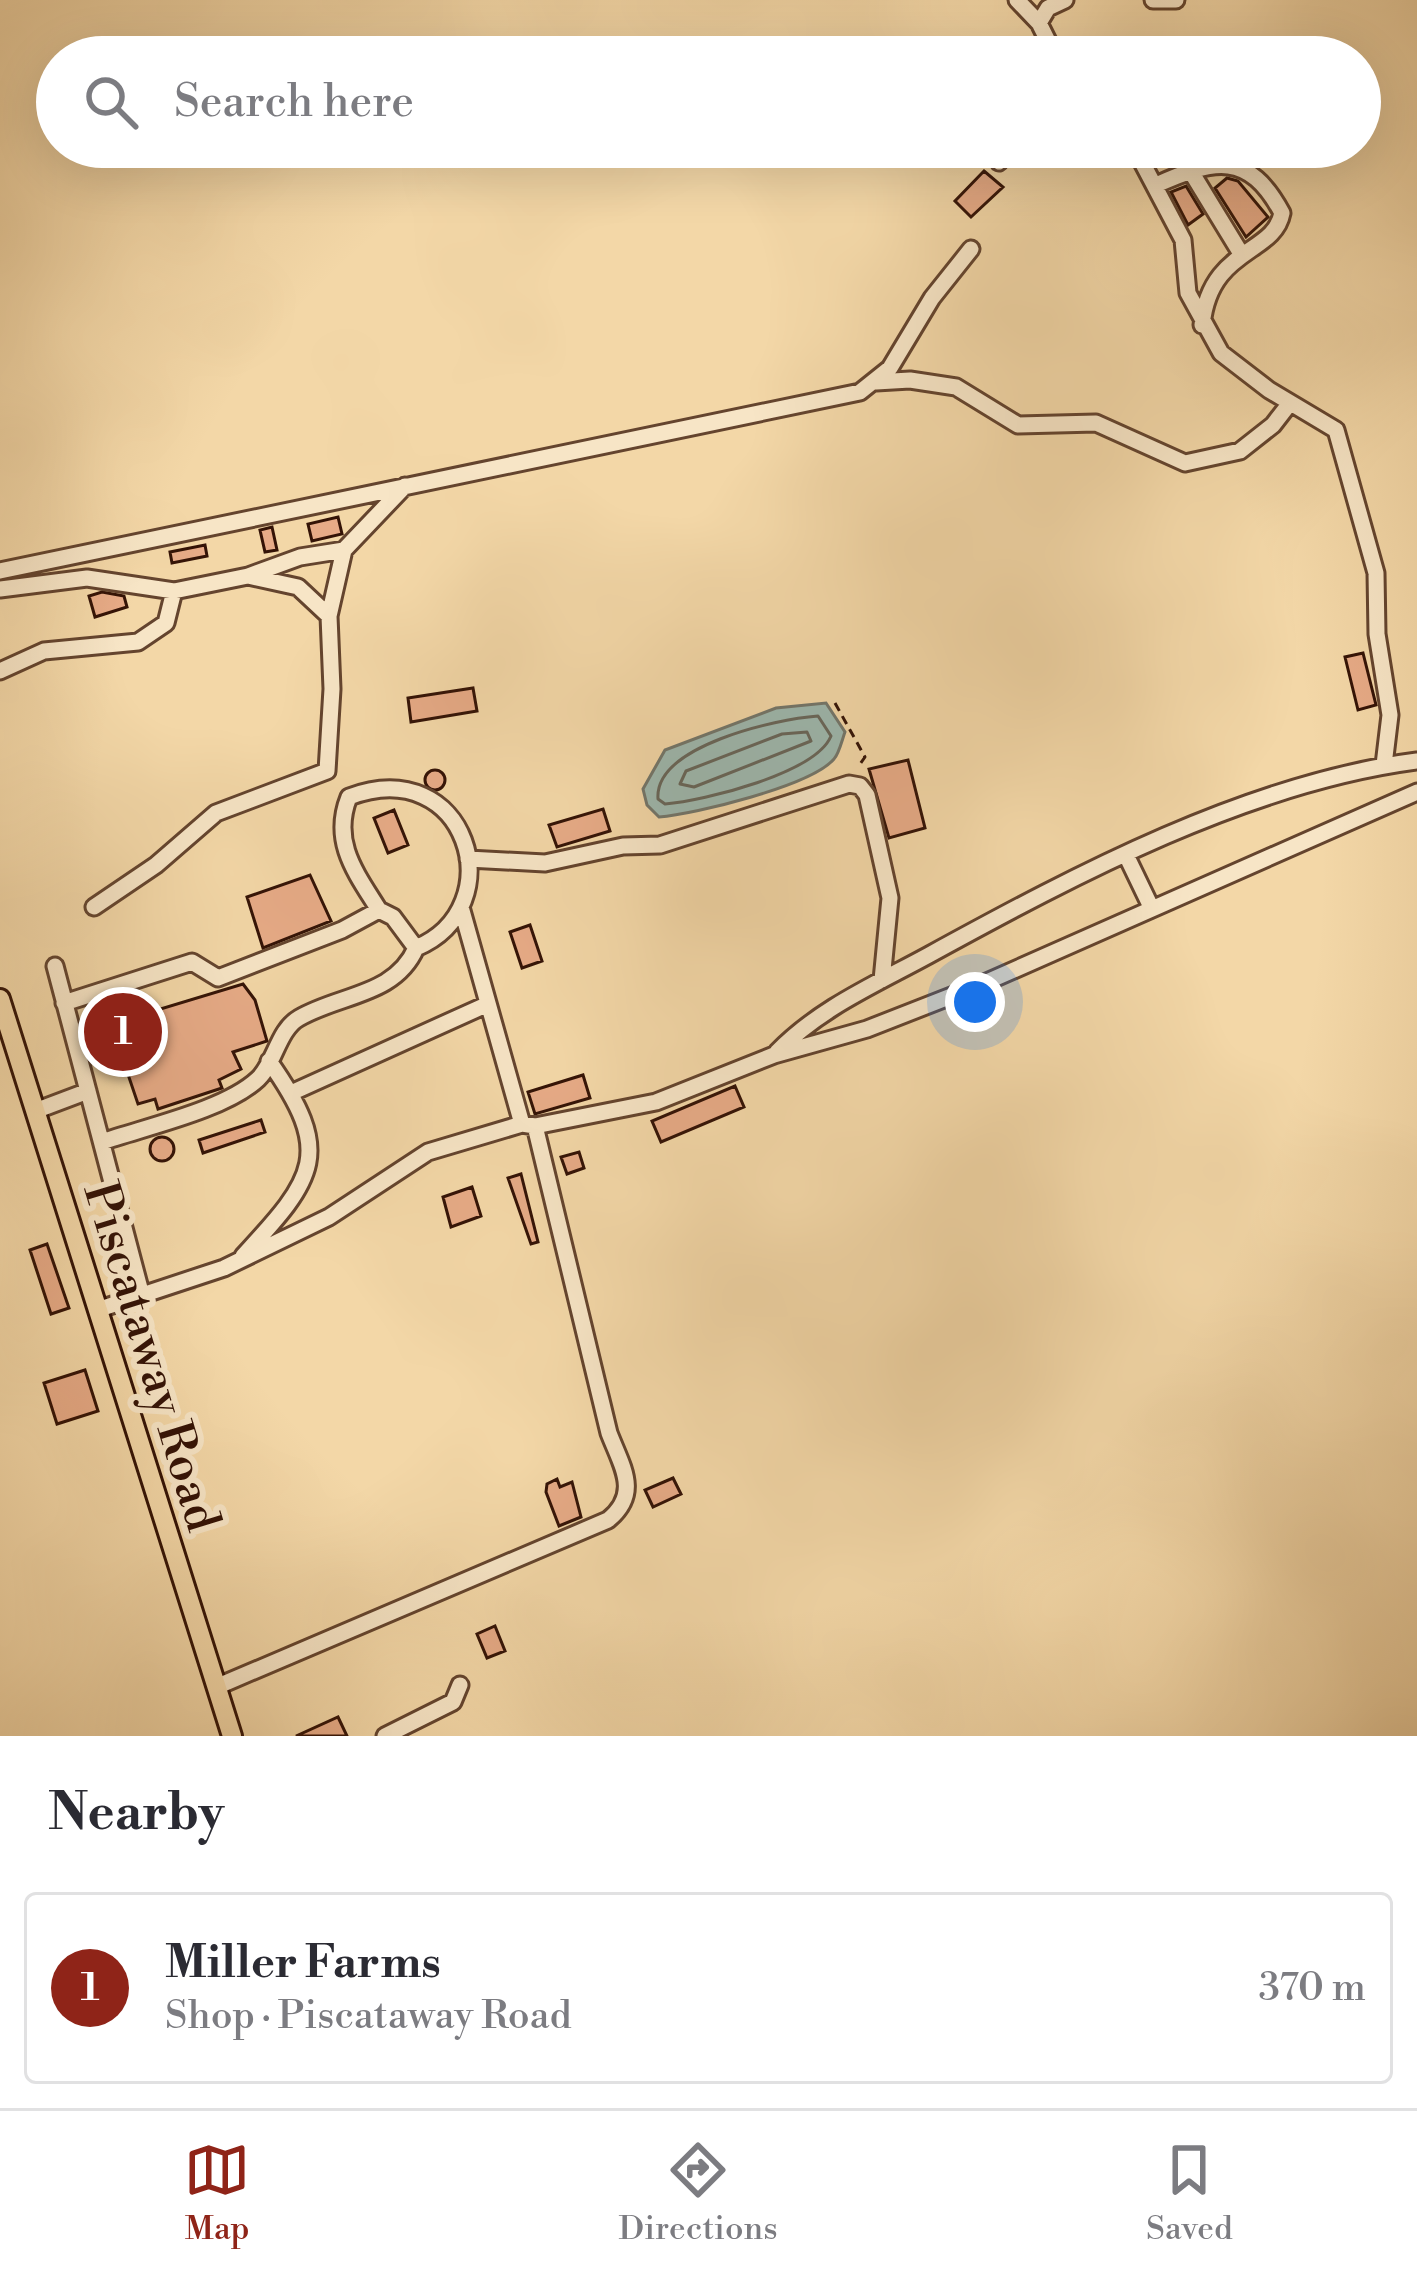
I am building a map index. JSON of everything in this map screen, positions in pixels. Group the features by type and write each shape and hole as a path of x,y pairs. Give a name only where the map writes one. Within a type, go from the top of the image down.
{"main road":[{"name":"Piscataway Road","path":"0,999 232,1736"}],"street":[{"path":"1017,0 1046,36"},
{"path":"1039,23 1048,8 1065,0"},
{"path":"1153,0 1176,0"},
{"path":"1146,168 1183,240 1188,293 1202,326 1221,353 1290,404 1336,430 1376,573 1377,634 1390,716 1384,765"},
{"path":"1156,184 1192,168 1240,252"},
{"path":"1202,326 1209,290 1240,252 1280,224 1282,213 1271,193 1241,168"},
{"path":"0,572 860,392 876,382 971,249"},
{"path":"876,382 910,380 956,387 1018,425 1096,423 1185,463 1240,451 1290,404"},
{"path":"405,486 344,550 329,616 327,772 349,797 343,839 352,872 379,910 393,917 416,948"},
{"path":"0,589 87,578 174,590 344,550"},
{"path":"248,576 298,586 329,616"},
{"path":"0,671 44,651 138,642 166,622 174,590"},
{"path":"774,1055 814,1016 1061,885 1199,823 1311,782 1417,761"},
{"path":"94,907 156,865 216,813 327,772"},
{"path":"468,859 544,862 623,846 660,845 849,784 860,786 867,795 890,898 882,980"},
{"path":"102,1142 221,1100 259,1079 295,1019 375,989 407,968 416,948 448,929 460,904 468,859 460,825 445,807 394,791 368,790 349,797"},
{"path":"97,1310 236,1262 329,1217 428,1152 528,1125 656,1102 774,1055 867,1029 1417,792"},
{"path":"1127,857 1152,910"},
{"path":"216,1688 326,1645 608,1520 622,1509 627,1480 609,1433 528,1125 460,904"},
{"path":"64,1003 192,962 218,977 342,930 379,910"},
{"path":"56,966 142,1296"},
{"path":"291,1093 488,1004"},
{"path":"236,1262 277,1220 308,1170 312,1134 269,1061"},
{"path":"35,1111 88,1091"},
{"path":"385,1736 453,1702 460,1685"}],"path":[{"path":"835,703 865,757 856,771 860,786"}],"water":[{"path":"826,703 845,732 836,757 821,769 751,797 698,810 659,817 647,805 643,789 665,750 776,708"}],"building":[{"path":"984,171 1003,187 971,217 955,201"},
{"path":"1227,178 1238,181 1268,217 1246,237 1215,188"},
{"path":"1186,186 1203,214 1188,225 1171,192"},
{"path":"338,517 342,534 312,541 308,524"},
{"path":"272,527 277,550 265,552 260,530"},
{"path":"205,545 207,556 172,563 170,552"},
{"path":"102,592 124,596 127,607 95,617 89,596"},
{"path":"1363,653 1376,705 1358,710 1345,657"},
{"path":"473,688 477,711 411,722 408,698"},
{"path":"908,760 925,828 889,838 869,769"},
{"path":"435,770 445,780 435,790 425,780"},
{"path":"603,809 610,831 557,847 549,825"},
{"path":"394,810 408,845 388,853 374,818"},
{"path":"310,875 331,921 263,948 247,897"},
{"path":"530,925 542,961 522,968 510,932"},
{"path":"243,984 255,1000 267,1041 233,1052 241,1069 219,1080 222,1088 158,1109 155,1099 138,1104 111,1024"},
{"path":"583,1075 590,1098 535,1114 528,1092"},
{"path":"735,1086 744,1107 661,1142 652,1121"},
{"path":"261,1120 265,1132 203,1153 199,1140"},
{"path":"162,1137 174,1149 162,1161 150,1149"},
{"path":"579,1152 584,1168 567,1174 561,1157"},
{"path":"521,1174 538,1242 531,1244 508,1178"},
{"path":"472,1187 481,1216 451,1227 443,1197"},
{"path":"47,1244 69,1308 51,1314 30,1250"},
{"path":"85,1370 98,1411 57,1424 44,1383"},
{"path":"673,1478 681,1494 653,1507 645,1490"},
{"path":"557,1479 560,1487 572,1482 581,1517 559,1526 546,1492 547,1484"},
{"path":"495,1626 505,1651 487,1658 477,1634"},
{"path":"338,1717 347,1736 296,1736"}],"place":[{"name":"Miller Farms","path":"123,1032"}]}
